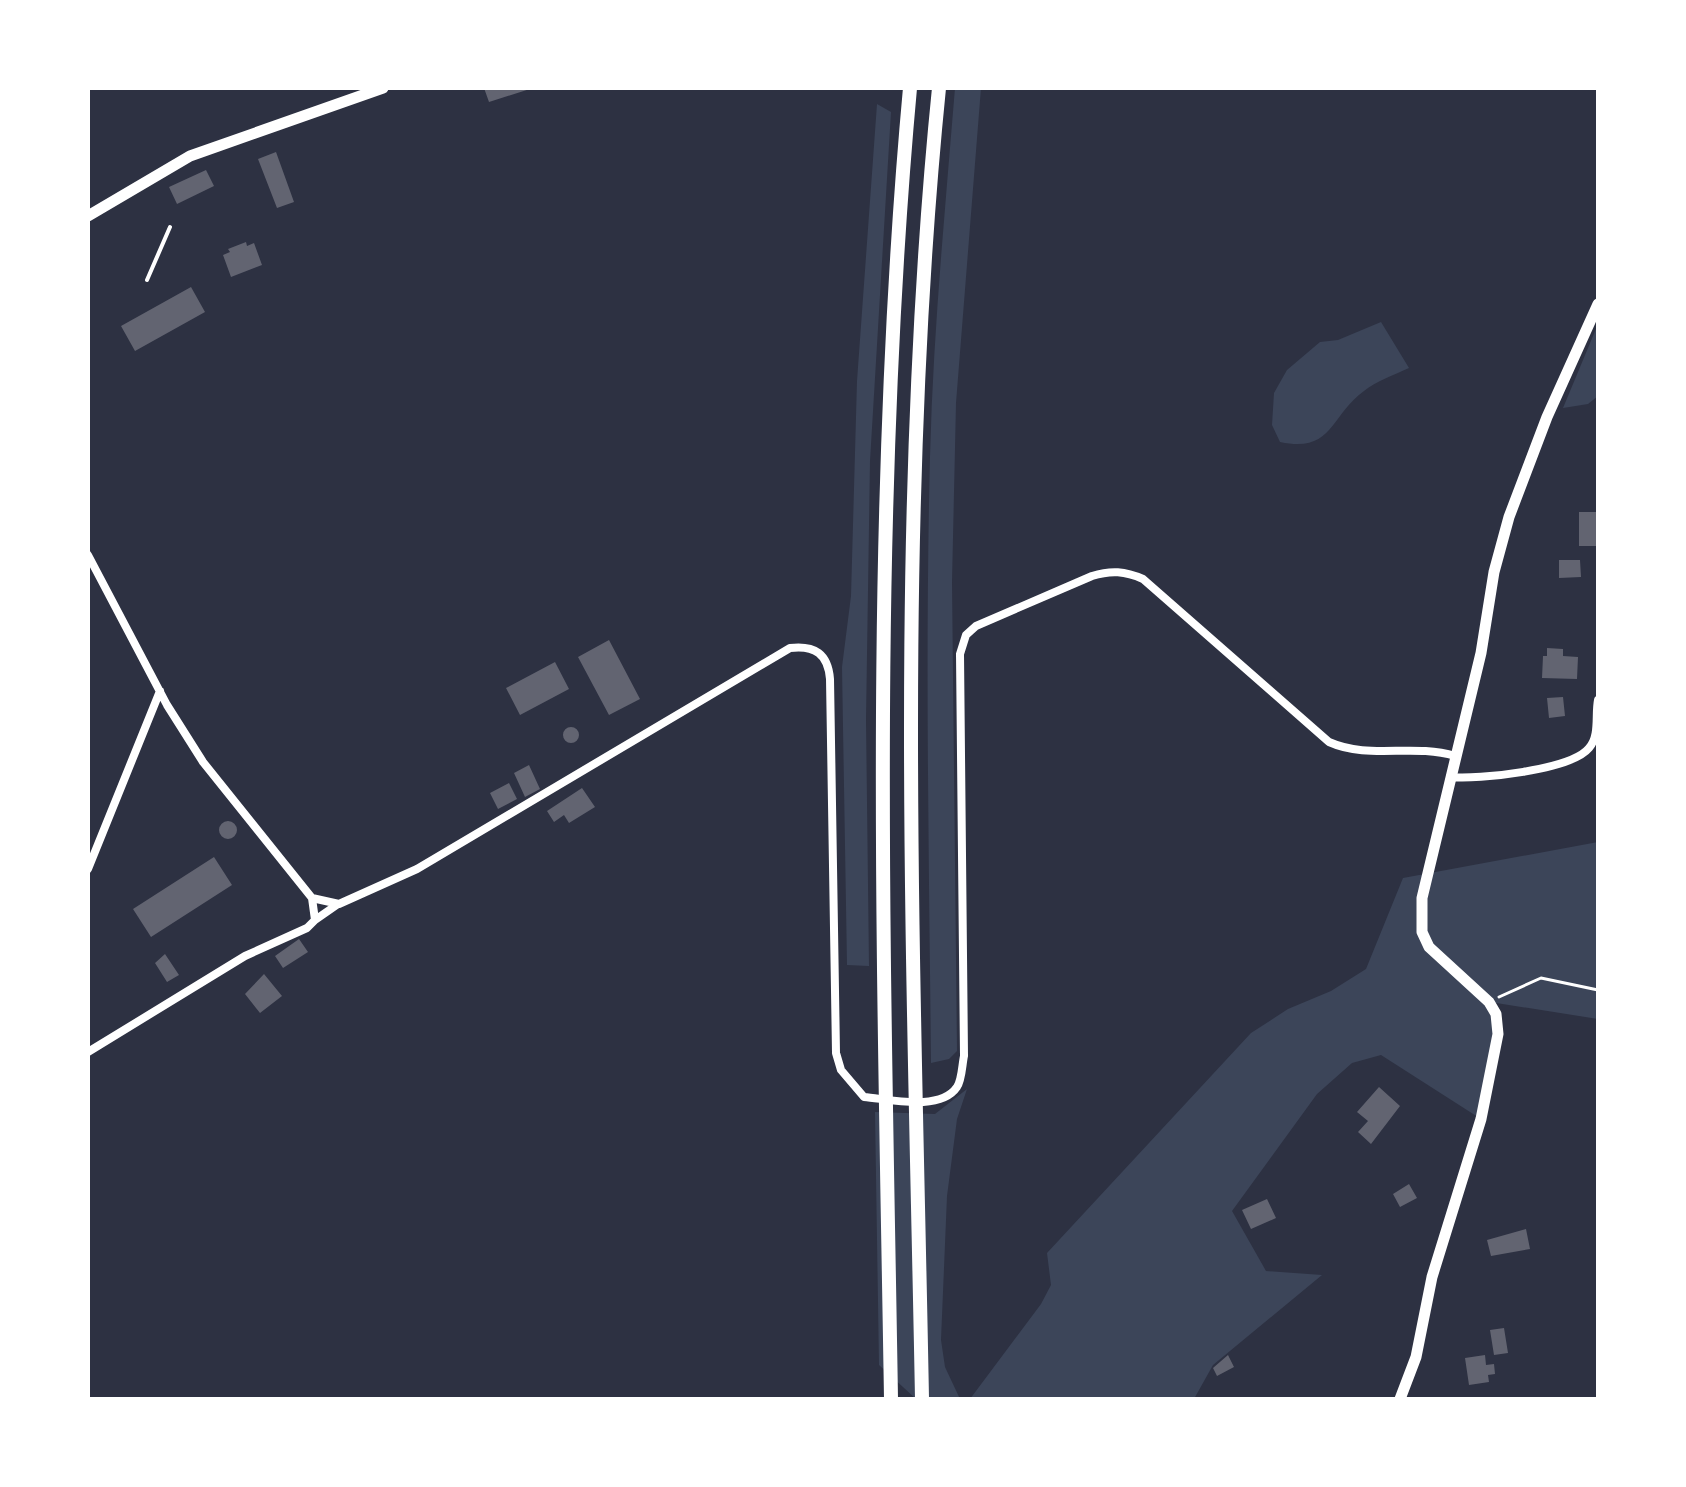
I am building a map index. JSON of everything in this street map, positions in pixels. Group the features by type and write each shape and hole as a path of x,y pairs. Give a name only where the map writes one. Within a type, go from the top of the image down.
{"highway":[{"path":"891,1399 882,643 886,420 910,88"},
{"path":"922,1399 912,649 916,421 939,88"}],"main road":[{"path":"88,216 190,156 383,88"},
{"path":"1400,1399 1416,1357 1432,1277 1481,1119 1498,1034 1496,1014 1489,1002 1476,987 1443,963 1422,932 1422,898 1481,653 1494,572 1509,517 1547,417 1598,304"}],"street":[{"path":"88,555 160,691 203,762 312,898 315,920"},
{"path":"88,1052 245,956 272,947 339,904 417,869 675,720 790,648 809,646 818,651 829,666 836,1053 841,1070 864,1097 931,1101 946,1097 958,1086 964,1056 960,654 966,635 976,626 1107,572 1130,573 1143,579 1329,742 1360,752 1425,750 1455,756"},
{"path":"88,869 160,691"},
{"path":"1450,777 1485,777 1581,755 1594,740 1598,700"},
{"path":"312,898 339,904"}],"lane":[{"path":"147,280 170,227"}],"path":[{"path":"1489,1002 1541,978 1598,990"}],"shaded area":[{"path":"955,88 981,88 956,403 952,582 957,1051 949,1059 931,1063 930,457"},
{"path":"877,104 891,112 870,461 866,720 869,966 847,965 842,667 851,596 857,381"},
{"path":"1381,322 1409,368 1364,391 1321,438 1297,444 1280,442 1272,425 1274,393 1287,370 1320,342 1338,340"},
{"path":"1598,324 1598,396 1588,404 1563,408"},
{"path":"1598,842 1598,1019 1490,1002 1496,1014 1481,1119 1381,1055 1352,1063 1317,1094 1232,1211 1266,1271 1322,1275 1213,1365 1194,1399 970,1399 1041,1304 1051,1285 1047,1253 1251,1033 1288,1009 1331,991 1366,969 1403,878"},
{"path":"967,1089 957,1119 947,1196 941,1340 945,1367 960,1399 916,1399 879,1365 875,1112 935,1114"}],"building":[{"path":"484,88 533,88 489,102"},
{"path":"276,152 294,202 277,208 258,159"},
{"path":"206,170 214,186 177,204 169,187"},
{"path":"246,242 247,246 254,243 262,265 231,277 223,255 230,252 228,249"},
{"path":"191,287 205,312 135,351 121,326"},
{"path":"1579,512 1598,512 1598,546 1579,546"},
{"path":"1559,560 1580,560 1581,577 1559,578"},
{"path":"609,640 640,699 609,715 578,657"},
{"path":"1547,648 1563,649 1563,656 1578,657 1577,679 1542,678 1543,656 1547,656"},
{"path":"555,662 569,689 520,715 506,688"},
{"path":"1563,697 1565,716 1549,718 1547,698"},
{"path":"568,727 574,727 579,735 577,741 568,743 563,738 563,732"},
{"path":"529,765 540,789 525,797 514,773"},
{"path":"509,783 517,799 498,809 490,793"},
{"path":"582,788 595,807 569,823 564,815 554,822 547,811"},
{"path":"228,821 237,830 228,839 219,830"},
{"path":"214,857 232,885 151,937 133,909"},
{"path":"299,939 308,952 283,968 275,956"},
{"path":"165,954 179,975 167,982 155,963"},
{"path":"264,974 282,996 260,1013 245,994"},
{"path":"1379,1087 1400,1106 1371,1144 1358,1132 1368,1121 1357,1112"},
{"path":"1409,1184 1417,1198 1400,1207 1393,1194"},
{"path":"1267,1199 1276,1218 1251,1229 1242,1210"},
{"path":"1526,1229 1530,1249 1491,1256 1487,1240"},
{"path":"1504,1328 1508,1353 1494,1355 1490,1330"},
{"path":"1228,1355 1234,1367 1217,1376 1213,1368"},
{"path":"1485,1355 1486,1365 1494,1364 1495,1374 1488,1375 1489,1382 1469,1385 1465,1358"}]}
